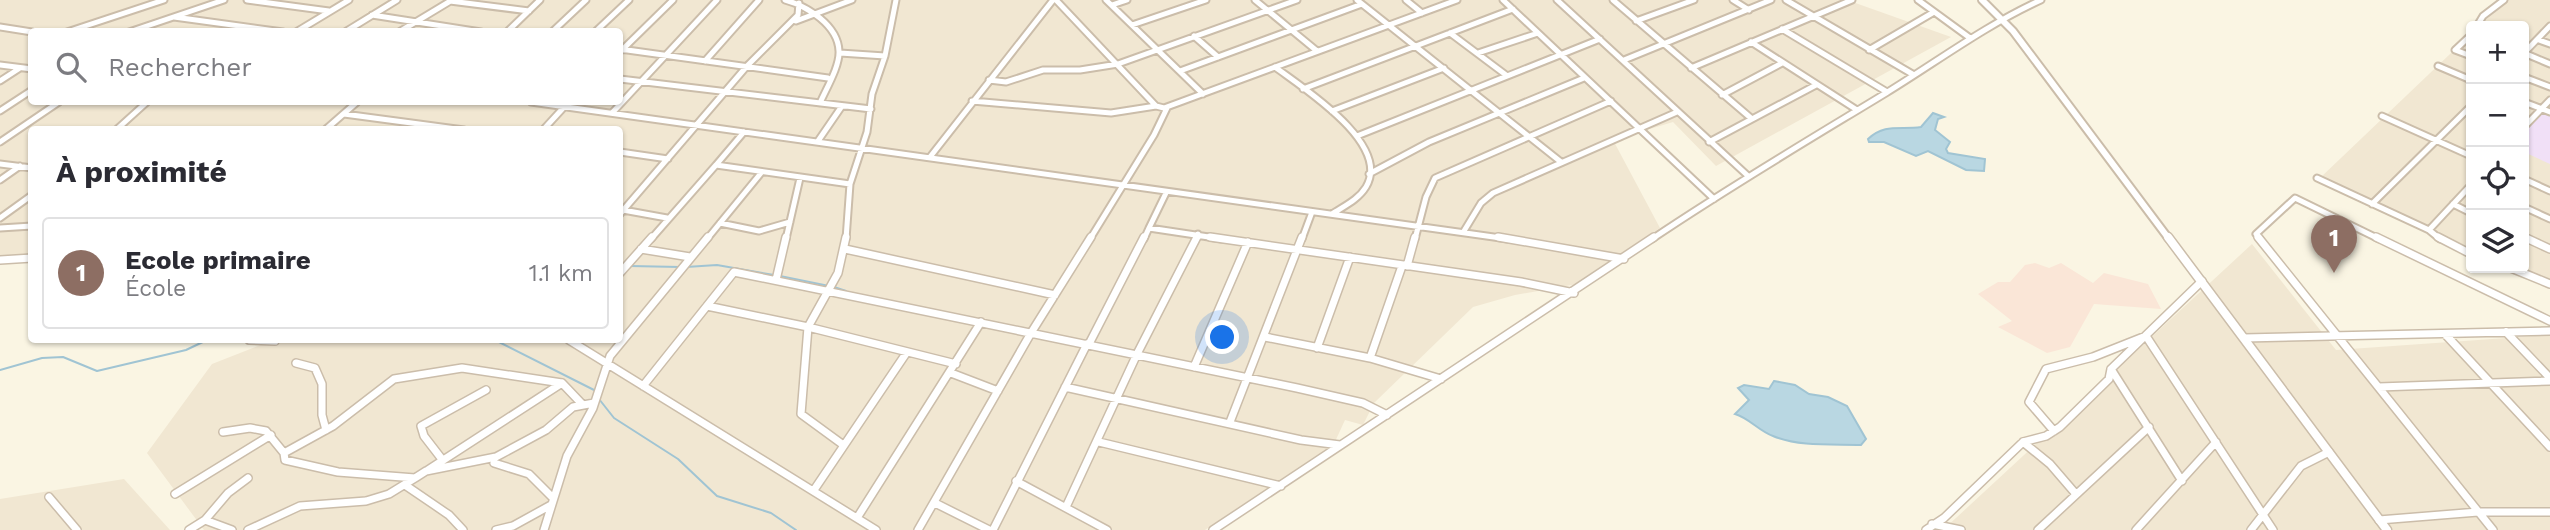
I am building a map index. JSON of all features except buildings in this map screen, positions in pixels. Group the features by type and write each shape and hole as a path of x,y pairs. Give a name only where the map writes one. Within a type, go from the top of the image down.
{"street":[{"path":"79,28 164,0"},
{"path":"141,28 224,0"},
{"path":"247,0 329,11"},
{"path":"302,28 349,0"},
{"path":"351,28 397,0"},
{"path":"511,28 540,0"},
{"path":"556,28 586,0"},
{"path":"599,28 628,0"},
{"path":"623,48 673,0"},
{"path":"623,102 717,0"},
{"path":"705,61 759,0"},
{"path":"785,0 799,3 813,13 831,31 840,53 820,103"},
{"path":"791,23 852,0"},
{"path":"842,444 801,414 808,327 829,291 845,249 850,184 885,56 896,0"},
{"path":"930,156 1055,0 1156,106"},
{"path":"1106,0 1203,94"},
{"path":"1112,5 1127,0"},
{"path":"1132,25 1206,0"},
{"path":"1255,0 1317,51"},
{"path":"989,80 1006,82 1044,70 1080,70 1118,64 1297,0"},
{"path":"1406,0 1422,13"},
{"path":"972,102 1111,113 1156,106 1167,108 1457,0"},
{"path":"1503,0 1714,199"},
{"path":"1557,0 1747,175"},
{"path":"1613,0 1752,119"},
{"path":"1636,21 1694,0"},
{"path":"1733,0 1749,10"},
{"path":"1624,60 1771,0"},
{"path":"1786,0 1913,75"},
{"path":"1835,0 1842,4"},
{"path":"1691,68 1852,0"},
{"path":"1918,0 1970,38"},
{"path":"1982,0 2002,18 2387,530"},
{"path":"1213,530 1574,293 1747,175 1887,92 2002,18 2040,0"},
{"path":"2480,21 2504,0"},
{"path":"405,28 451,1 529,11"},
{"path":"1180,71 1359,2 1561,162"},
{"path":"623,210 700,124 747,66 791,23 800,11 799,3"},
{"path":"1303,89 1513,9"},
{"path":"1869,50 1934,12"},
{"path":"372,15 454,28"},
{"path":"174,17 255,28"},
{"path":"2529,49 2550,26"},
{"path":"0,27 28,31"},
{"path":"1782,29 1887,92"},
{"path":"1450,33 1506,75"},
{"path":"1478,53 1538,33"},
{"path":"1194,36 1218,57"},
{"path":"1357,136 1600,39"},
{"path":"2466,40 2455,50 2466,54"},
{"path":"2539,40 2550,44"},
{"path":"1751,42 1857,110"},
{"path":"623,50 828,78"},
{"path":"840,53 885,56"},
{"path":"2529,55 2550,64"},
{"path":"1722,95 1782,62"},
{"path":"0,65 28,69"},
{"path":"2438,66 2466,78"},
{"path":"1275,67 1332,111 1357,136 1365,152 1369,174 1362,193 1332,214"},
{"path":"0,81 20,68"},
{"path":"1332,111 1444,68"},
{"path":"1369,174 1396,158 1498,112 1584,78"},
{"path":"623,79 870,109"},
{"path":"2529,79 2550,87"},
{"path":"1709,142 1816,85"},
{"path":"0,111 28,93"},
{"path":"2529,122 2550,100"},
{"path":"1370,358 1435,178 1611,101"},
{"path":"2529,104 2550,112"},
{"path":"1,141 55,105"},
{"path":"120,126 144,105"},
{"path":"330,126 354,105"},
{"path":"556,105 930,156 1166,193 1464,231 1624,259"},
{"path":"612,113 620,105"},
{"path":"547,126 565,106"},
{"path":"818,141 842,106"},
{"path":"918,530 1031,333 1119,186 1154,135 1167,108"},
{"path":"1464,231 1477,209 1490,195 1677,111"},
{"path":"2372,204 2466,111"},
{"path":"344,114 425,126"},
{"path":"2382,116 2466,154"},
{"path":"623,270 744,132"},
{"path":"623,154 668,159"},
{"path":"0,163 28,167"},
{"path":"716,165 850,184"},
{"path":"0,180 20,166"},
{"path":"623,339 761,173"},
{"path":"776,280 800,178"},
{"path":"2317,178 2429,230 2446,243 2466,252"},
{"path":"2529,181 2548,188"},
{"path":"2429,230 2466,191"},
{"path":"935,503 991,530 1166,193"},
{"path":"0,218 28,198"},
{"path":"2493,530 2256,234 2295,198 2550,321"},
{"path":"2454,204 2467,210"},
{"path":"2529,209 2550,219"},
{"path":"623,212 667,218"},
{"path":"1230,422 1300,249 1312,212"},
{"path":"720,222 759,231 790,222"},
{"path":"0,228 28,226"},
{"path":"1149,228 1574,293"},
{"path":"1066,507 1099,442 1137,354 1198,234"},
{"path":"2529,239 2550,249"},
{"path":"1194,367 1248,242"},
{"path":"641,249 690,257"},
{"path":"845,249 1055,295"},
{"path":"1317,348 1350,257"},
{"path":"0,260 28,258"},
{"path":"643,386 734,272 1363,403 1387,415"},
{"path":"2523,273 2550,284"},
{"path":"1928,527 1944,518 2023,442 2054,431 2109,379 2111,369 2202,281"},
{"path":"706,306 808,327 956,364"},
{"path":"857,519 981,322"},
{"path":"2244,338 2550,331"},
{"path":"2506,332 2550,380"},
{"path":"2445,334 2550,447"},
{"path":"2054,431 2029,402 2046,369 2093,357 2146,336"},
{"path":"2146,336 2262,518 2273,530"},
{"path":"1265,337 1370,358 1441,379"},
{"path":"574,343 876,530"},
{"path":"544,530 567,456 620,343"},
{"path":"814,490 842,444 907,352"},
{"path":"296,363 315,368 322,379 325,393 321,404 326,430"},
{"path":"284,453 326,430 394,379 421,373 471,369 520,379 562,383 582,404"},
{"path":"2111,369 2182,481"},
{"path":"951,373 998,391"},
{"path":"2379,387 2550,380"},
{"path":"248,530 300,506 366,501 405,485 441,458 525,410 562,383"},
{"path":"1065,387 1306,441 1342,445"},
{"path":"441,458 424,436 421,426 486,390"},
{"path":"426,471 496,457 546,430 561,415 582,404 594,403"},
{"path":"2038,530 2149,427"},
{"path":"223,432 257,428 271,435 284,453 285,460 293,464 311,465 338,472 415,478"},
{"path":"175,494 271,435"},
{"path":"1099,442 1281,486"},
{"path":"2023,442 2038,452 2075,493"},
{"path":"2136,530 2216,442"},
{"path":"2251,530 2301,466 2329,453"},
{"path":"494,463 506,463 533,476 540,482 540,487 552,502"},
{"path":"189,530 205,520 228,493 248,478"},
{"path":"1016,481 1107,530"},
{"path":"405,485 449,515 463,530"},
{"path":"49,497 77,530"},
{"path":"496,530 513,526 552,502"},
{"path":"2379,520 2478,512 2548,514"},
{"path":"1944,518 1958,529"},
{"path":"205,520 230,530"},
{"path":"1928,527 1958,529"}],"shaded area":[{"path":"0,0 1847,0 1951,37 1716,166 1673,122 1613,140 1660,228 1577,284 1515,295 1473,307 1374,403 1363,425 1345,420 1333,446 1205,530 204,530 147,453 212,364 265,343 623,343 623,126 28,126 28,261 0,262"},
{"path":"2507,0 2550,0 2550,285 2524,273 2529,273 2529,21 2484,21"},
{"path":"2466,39 2466,246 2320,178"},
{"path":"2542,109 2550,113 2550,164 2529,154 2529,123"},
{"path":"2252,244 2336,350 2550,335 2550,530 1943,530"},
{"path":"2035,263 2049,268 2061,263 2093,283 2104,273 2148,284 2161,309 2094,304 2070,347 2047,353 1998,327 2012,321 1978,294 1998,282 2010,282 2025,265"},
{"path":"124,479 170,530 0,530 0,499"}],"water":[{"path":"1933,113 1944,117 1938,119 1935,130 1950,142 1946,149 1948,153 1985,159 1984,171 1966,170 1928,151 1916,156 1884,142 1869,142 1868,139 1880,131 1921,127"},
{"path":"1774,381 1795,385 1809,394 1828,397 1847,406 1866,439 1861,445 1783,440 1735,414 1749,400 1738,388 1744,385 1769,389"}],"waterway":[{"path":"686,267 717,265 774,275"},
{"path":"630,266 680,267"},
{"path":"780,276 829,286"},
{"path":"834,287 846,291"},
{"path":"0,370 42,358 63,357 97,371 186,350 201,343"},
{"path":"501,343 596,391"},
{"path":"599,399 614,418 678,459 717,496 771,513 796,530"}],"place":[{"name":"Ecole primaire","path":"2334,273"}]}
